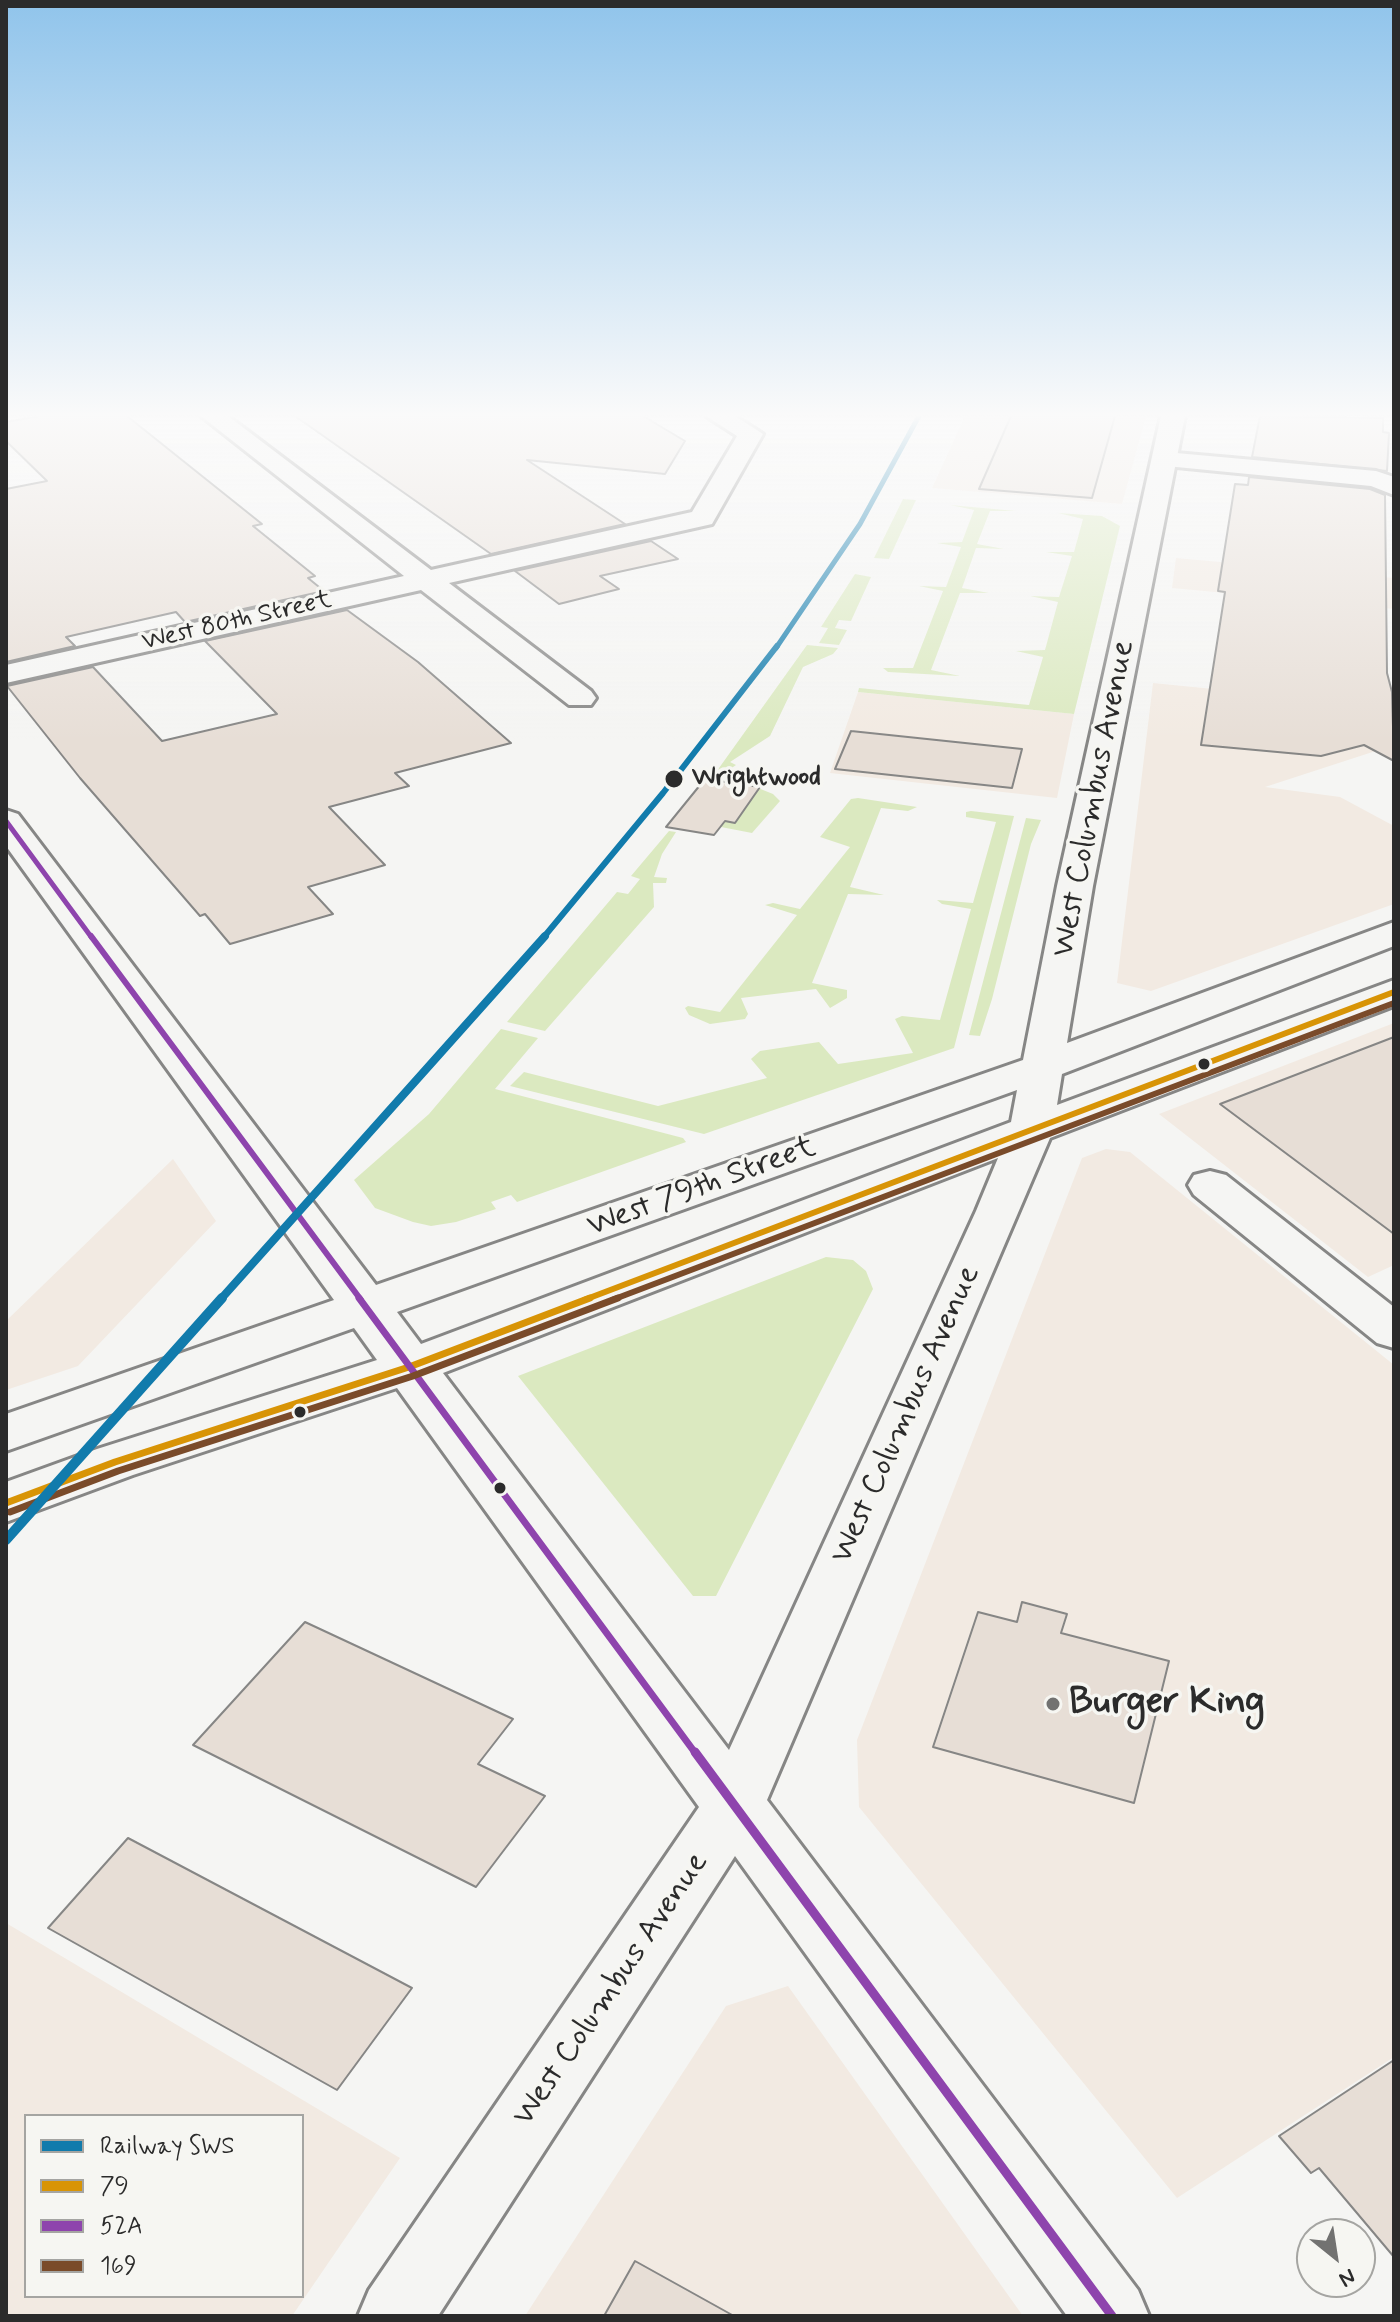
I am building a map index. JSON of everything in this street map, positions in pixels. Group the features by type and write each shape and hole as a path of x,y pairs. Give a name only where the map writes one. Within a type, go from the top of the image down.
{"main road":[{"path":"357,524 580,698"},
{"name":"West 80th Street","path":"6,674 674,524"},
{"name":"West Columbus Avenue","path":"395,2316 734,1806 999,1211 1031,1132 1075,886 1151,524"},
{"path":"6,821 1112,2316"},
{"name":"West 79th Street","path":"6,1433 1043,1067 1394,933"},
{"name":"West 79th Street","path":"6,1503 115,1462 409,1367 1394,992"},
{"path":"1210,1185 1394,1332"}],"shaded area":[{"path":"1176,558 1394,578 1394,609 1172,588"},
{"path":"1153,683 1394,707 1394,745 1265,787 1340,797 1394,826 1394,904 1151,991 1117,983"},
{"path":"858,692 1074,714 1057,798 830,773"},
{"path":"1394,1023 1394,1265 1368,1277 1159,1114"},
{"path":"1106,1149 1130,1152 1394,1365 1394,2057 1177,2198 859,1807 857,1740 1082,1158"},
{"path":"173,1159 216,1221 78,1366 6,1390 6,1321"},
{"path":"6,1923 400,2158 292,2316 6,2316"},
{"path":"788,1986 1023,2316 525,2316 726,2006"}],"green space":[{"path":"891,524 905,524 889,559 874,558"},
{"path":"969,524 985,524 977,544 1004,549 976,548 962,588 989,593 960,593 931,670 960,676 888,672 883,668 913,668 943,591 919,586 946,587 961,547 937,543 962,542"},
{"path":"1082,524 1120,526 1074,714 858,692 859,688 1029,705 1043,657 1016,651 1045,650 1058,602 1030,596 1059,597 1072,556 1046,552 1074,552"},
{"path":"855,574 871,577 851,621 839,620 835,628 847,630 839,645 819,643 828,628 821,627"},
{"path":"807,645 838,648 833,654 803,667 770,736 730,762 736,765 720,776 714,775"},
{"path":"753,786 773,794 780,801 752,833 721,827 724,821 735,822 750,801"},
{"path":"851,799 917,807 908,811 881,808 850,887 884,895 848,894 812,983 847,990 847,998 830,1008 816,989 741,998 748,1014 745,1019 710,1024 689,1015 685,1008 688,1006 720,1012 797,915 765,905 773,903 800,909 850,847 820,837"},
{"path":"966,812 1014,816 954,1048 704,1134 510,1086 524,1072 658,1106 767,1078 751,1059 760,1051 819,1042 838,1064 913,1053 895,1019 902,1016 940,1020 971,909 942,904 937,900 973,903 996,822 966,817"},
{"path":"1026,818 1041,820 1031,844 980,1036 969,1035"},
{"path":"669,831 676,832 662,854 654,877 667,878 666,883 653,883 654,907 545,1031 507,1022 617,892 628,894 640,879 631,876"},
{"path":"501,1029 538,1038 495,1089 683,1138 686,1142 517,1202 511,1195 491,1202 496,1209 456,1222 431,1226 375,1208 354,1180 429,1114"},
{"path":"826,1257 853,1260 866,1271 873,1289 716,1596 693,1596 518,1376"}],"building":[{"path":"6,524 260,524 253,526 315,576 308,578 324,591 185,622 176,612 66,637 75,646 6,662"},
{"path":"449,524 623,524 491,554"},
{"path":"1229,524 1385,524 1387,673 1392,692 1394,761 1364,745 1321,756 1201,745 1225,592 1218,591"},
{"path":"651,541 678,559 600,576 619,589 559,604 515,571"},
{"path":"347,610 418,662 511,743 395,773 409,786 329,807 385,865 308,887 333,914 230,944 205,914 200,916 80,778 7,686 93,667 162,741 277,714 205,641"},
{"path":"851,731 1022,749 1012,788 835,769"},
{"path":"705,779 760,787 735,823 725,821 714,835 666,827"},
{"path":"1394,1037 1394,1234 1220,1104"},
{"name":"Burger King","path":"1022,1602 1067,1614 1061,1633 1169,1661 1134,1803 933,1747 978,1612 1017,1622"},
{"path":"305,1622 513,1719 478,1764 545,1796 476,1887 193,1745"},
{"path":"128,1838 412,1988 337,2090 48,1928"},
{"path":"1394,2060 1394,2257 1376,2236 1376,2218 1361,2218 1319,2168 1311,2173 1279,2136"},
{"path":"635,2261 734,2316 604,2316"}],"rail line":[{"name":"SWS","path":"6,1540 556,923 772,654 860,524"}],"transit line":[{"name":"52A","path":"6,821 1112,2316"},
{"name":"79","path":"6,1503 115,1462 409,1367 1394,992"},
{"name":"169","path":"10,1512 118,1471 413,1376 1394,1003"}],"place":[{"name":"Wrightwood","path":"674,779"},
{"name":"Burger King","path":"1053,1704"}]}
